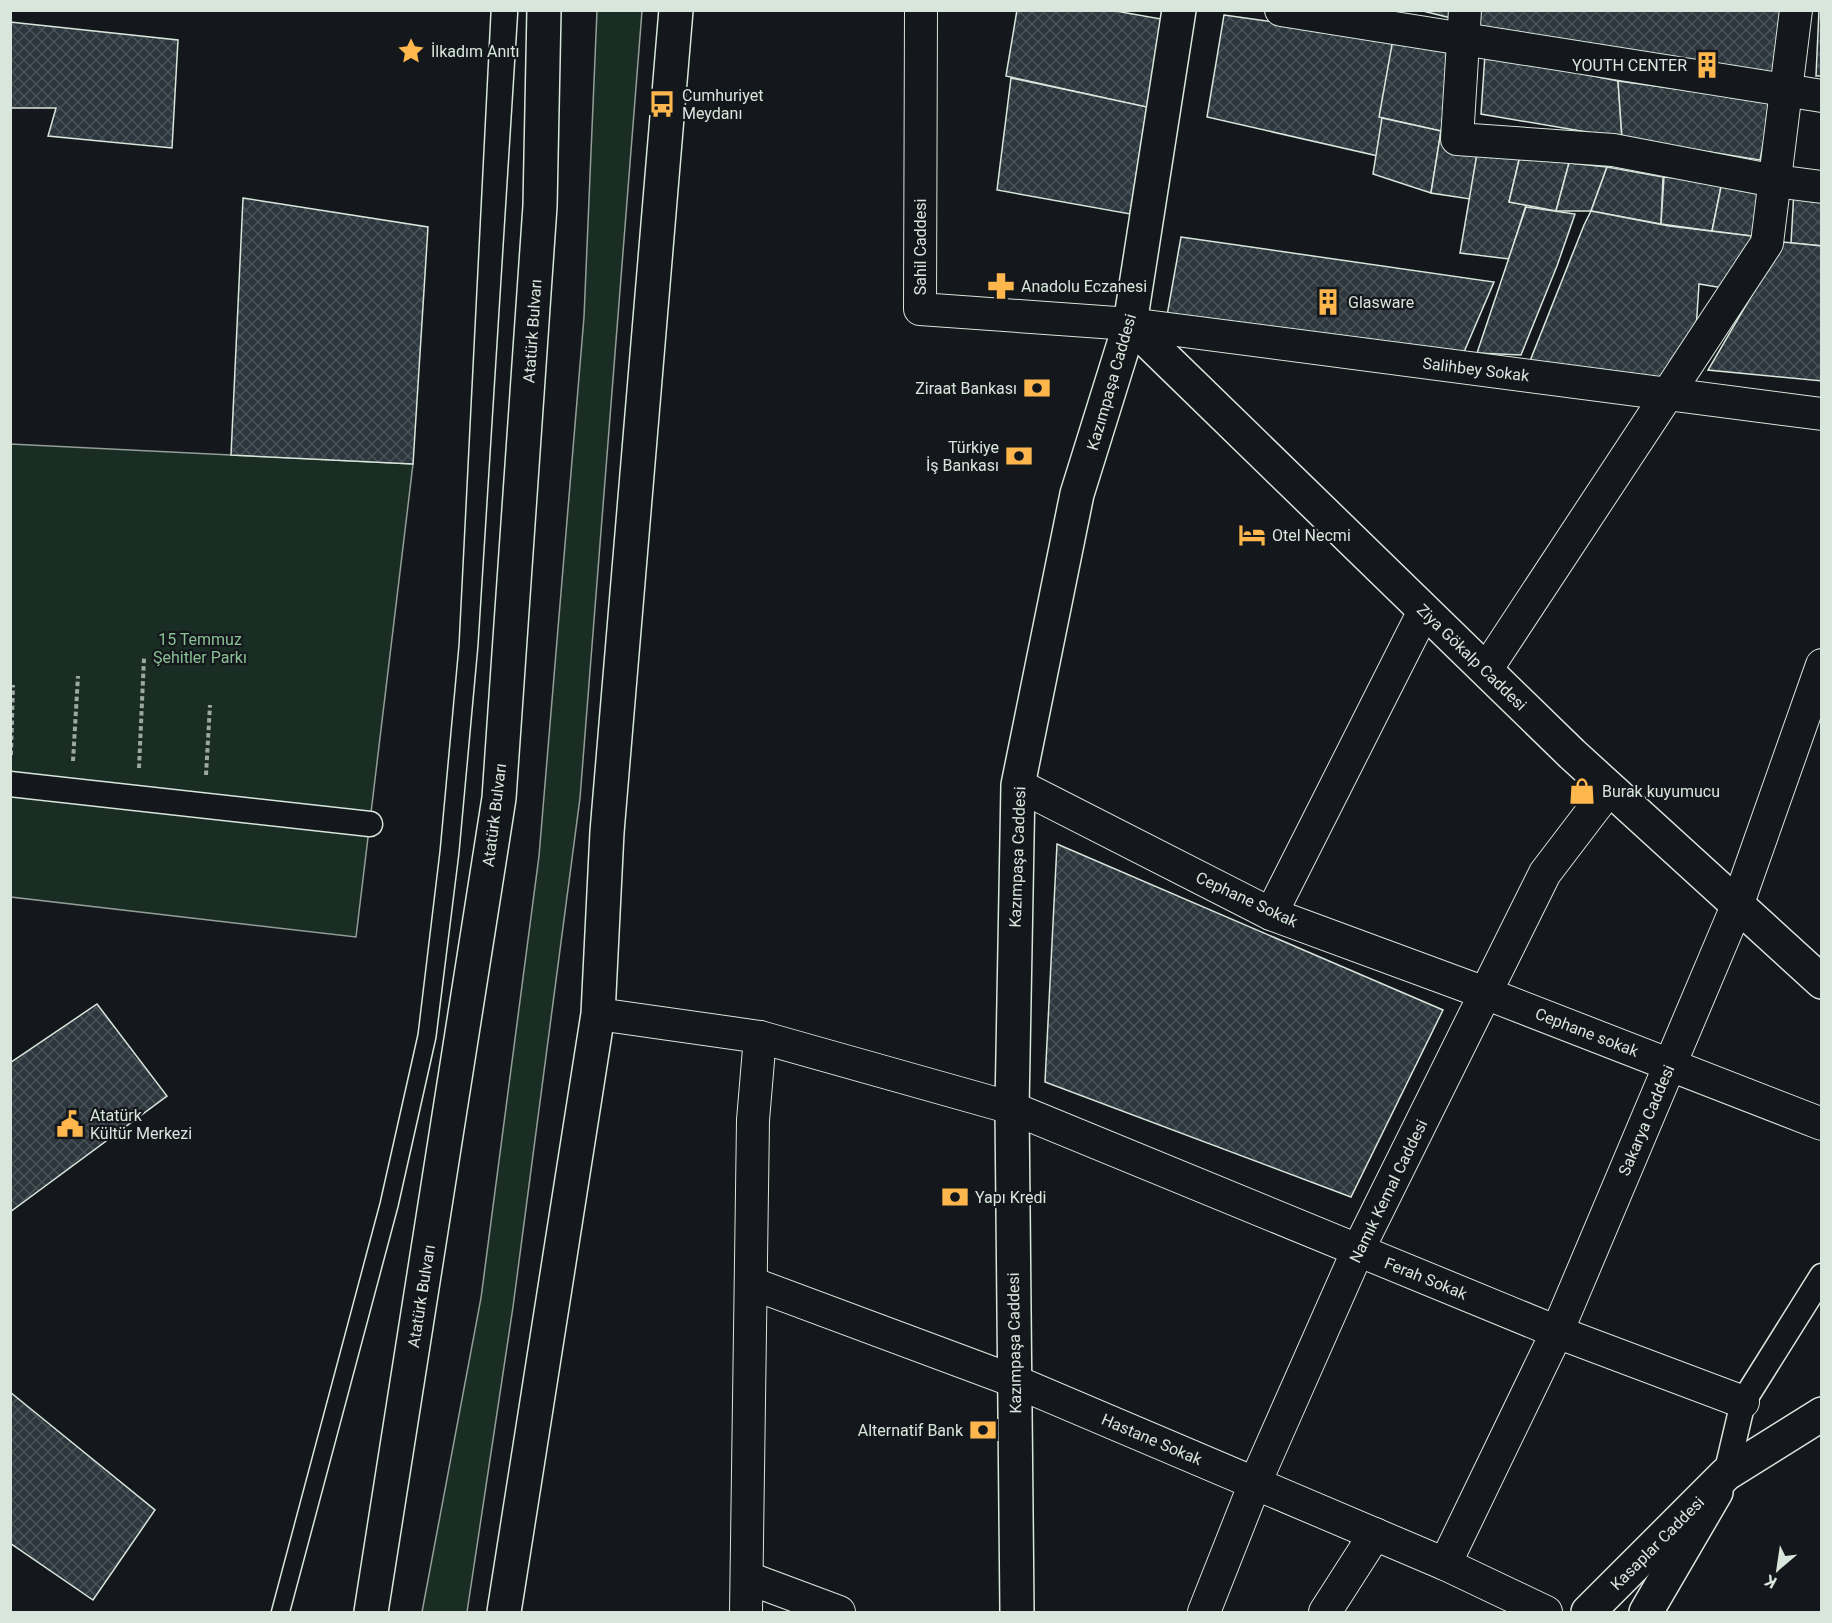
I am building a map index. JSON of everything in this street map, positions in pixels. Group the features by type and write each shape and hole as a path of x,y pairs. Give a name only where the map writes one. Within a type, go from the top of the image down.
{"main road":[{"name":"Atatürk Bulvarı","path":"371,1612 499,798 540,206 544,10"},
{"path":"504,1612 598,1014 608,820 676,10"},
{"name":"Kazımpaşa Caddesi","path":"1017,1612 1012,1108 1018,785 1077,494 1130,324 1179,10"},
{"name":"Ziya Gökalp Caddesi","path":"1130,324 1609,789 1821,982"},
{"path":"1646,1612 1726,1474 1821,1414"},
{"name":"Kasaplar Caddesi","path":"1588,1612 1726,1474"}],"street":[{"name":"Sahil Caddesi","path":"921,10 920,309 1130,324"},
{"path":"1281,10 1464,25 1786,91 1821,96"},
{"path":"1486,670 1767,243 1796,10"},
{"path":"1464,25 1457,140 1613,150 1775,181 1821,187"},
{"name":"Salihbey Sokak","path":"1130,324 1821,414"},
{"path":"1271,914 1425,611"},
{"name":"Sakarya Caddesi","path":"1445,1564 1557,1332 1737,906 1821,665"},
{"path":"10,784 370,824"},
{"name":"Cephane Sokak","path":"1018,785 1271,914 1485,993"},
{"name":"Namık Kemal Caddesi","path":"1204,1612 1256,1483 1358,1250 1545,873 1609,789"},
{"name":"Cephane sokak","path":"1485,993 1821,1124"},
{"name":"Ferah Sokak","path":"598,1014 760,1037 1012,1108 1557,1332 1743,1402"},
{"path":"746,1612 753,1120 760,1037"},
{"path":"1726,1474 1743,1402 1821,1276"},
{"name":"Hastane Sokak","path":"751,1283 1014,1381 1445,1564 1546,1612"},
{"path":"1325,1612 1375,1534"},
{"path":"748,1578 839,1612"}],"path":[{"path":"137,799 144,658"},
{"path":"71,791 78,676"},
{"path":"11,756 13,685"},
{"path":"204,806 210,705"}],"green space":[{"path":"597,11 642,11 580,798 513,1307 467,1612 422,1612 481,1298 539,856 584,317"},
{"name":"15 Temmuz Şehitler Parkı","path":"10,444 413,464 356,937 11,897"}],"building":[{"path":"1017,10 1110,10 1167,20 1155,109 1006,76"},
{"path":"1419,10 1457,10 1455,19"},
{"name":"YOUTH CENTER","path":"1465,10 1796,10 1786,91 1464,40"},
{"path":"1819,10 1822,10 1822,76 1816,76"},
{"path":"1224,15 1393,39 1378,156 1207,117"},
{"path":"10,22 178,40 172,148 48,136 56,108 10,108"},
{"path":"1393,39 1457,47 1441,131 1379,117"},
{"path":"1485,54 1618,81 1622,138 1481,114"},
{"path":"1011,78 1147,107 1130,214 997,190"},
{"path":"1618,81 1772,102 1760,160 1622,138"},
{"path":"1382,118 1441,131 1431,193 1373,174"},
{"path":"1441,131 1479,142 1470,199 1431,193"},
{"path":"1479,142 1520,156 1509,202 1526,205 1509,259 1460,253"},
{"path":"1520,156 1569,163 1556,211 1509,202"},
{"path":"1569,163 1607,167 1591,211 1556,211"},
{"path":"1607,167 1663,177 1661,224 1591,211"},
{"path":"1664,177 1722,182 1712,231 1661,224"},
{"path":"1775,181 1760,237 1712,231 1722,182"},
{"path":"1794,190 1822,192 1822,246 1791,243"},
{"path":"243,198 428,227 413,464 231,455"},
{"path":"1526,207 1575,214 1521,355 1477,353"},
{"path":"1591,211 1669,226 1760,237 1723,288 1699,284 1696,330 1658,381 1530,361"},
{"name":"Glasware","path":"1181,237 1494,282 1461,359 1166,321"},
{"path":"1783,242 1822,246 1822,381 1708,370"},
{"path":"1057,844 1443,1010 1351,1197 1045,1082"},
{"name":"Atatürk Kültür Merkezi","path":"97,1004 167,1096 10,1212 10,1063"},
{"path":"10,1392 155,1510 93,1600 10,1543"}],"tram line":[{"path":"271,1612 380,1203 418,1034 440,851 459,645 491,10"},
{"path":"290,1612 398,1207 436,1038 459,853 478,646 518,10"}],"place":[{"name":"İlkadım Anıtı","path":"411,51"},
{"name":"YOUTH CENTER","path":"1707,65"},
{"name":"Cumhuriyet Meydanı","path":"662,104"},
{"name":"Anadolu Eczanesi","path":"1001,286"},
{"name":"Glasware","path":"1328,302"},
{"name":"Ziraat Bankası","path":"1037,388"},
{"name":"Türkiye İş Bankası","path":"1019,456"},
{"name":"Otel Necmi","path":"1252,535"},
{"name":"Burak kuyumucu","path":"1582,791"},
{"name":"Atatürk Kültür Merkezi","path":"70,1124"},
{"name":"Yapı Kredi","path":"955,1197"},
{"name":"Alternatif Bank","path":"983,1430"}]}
